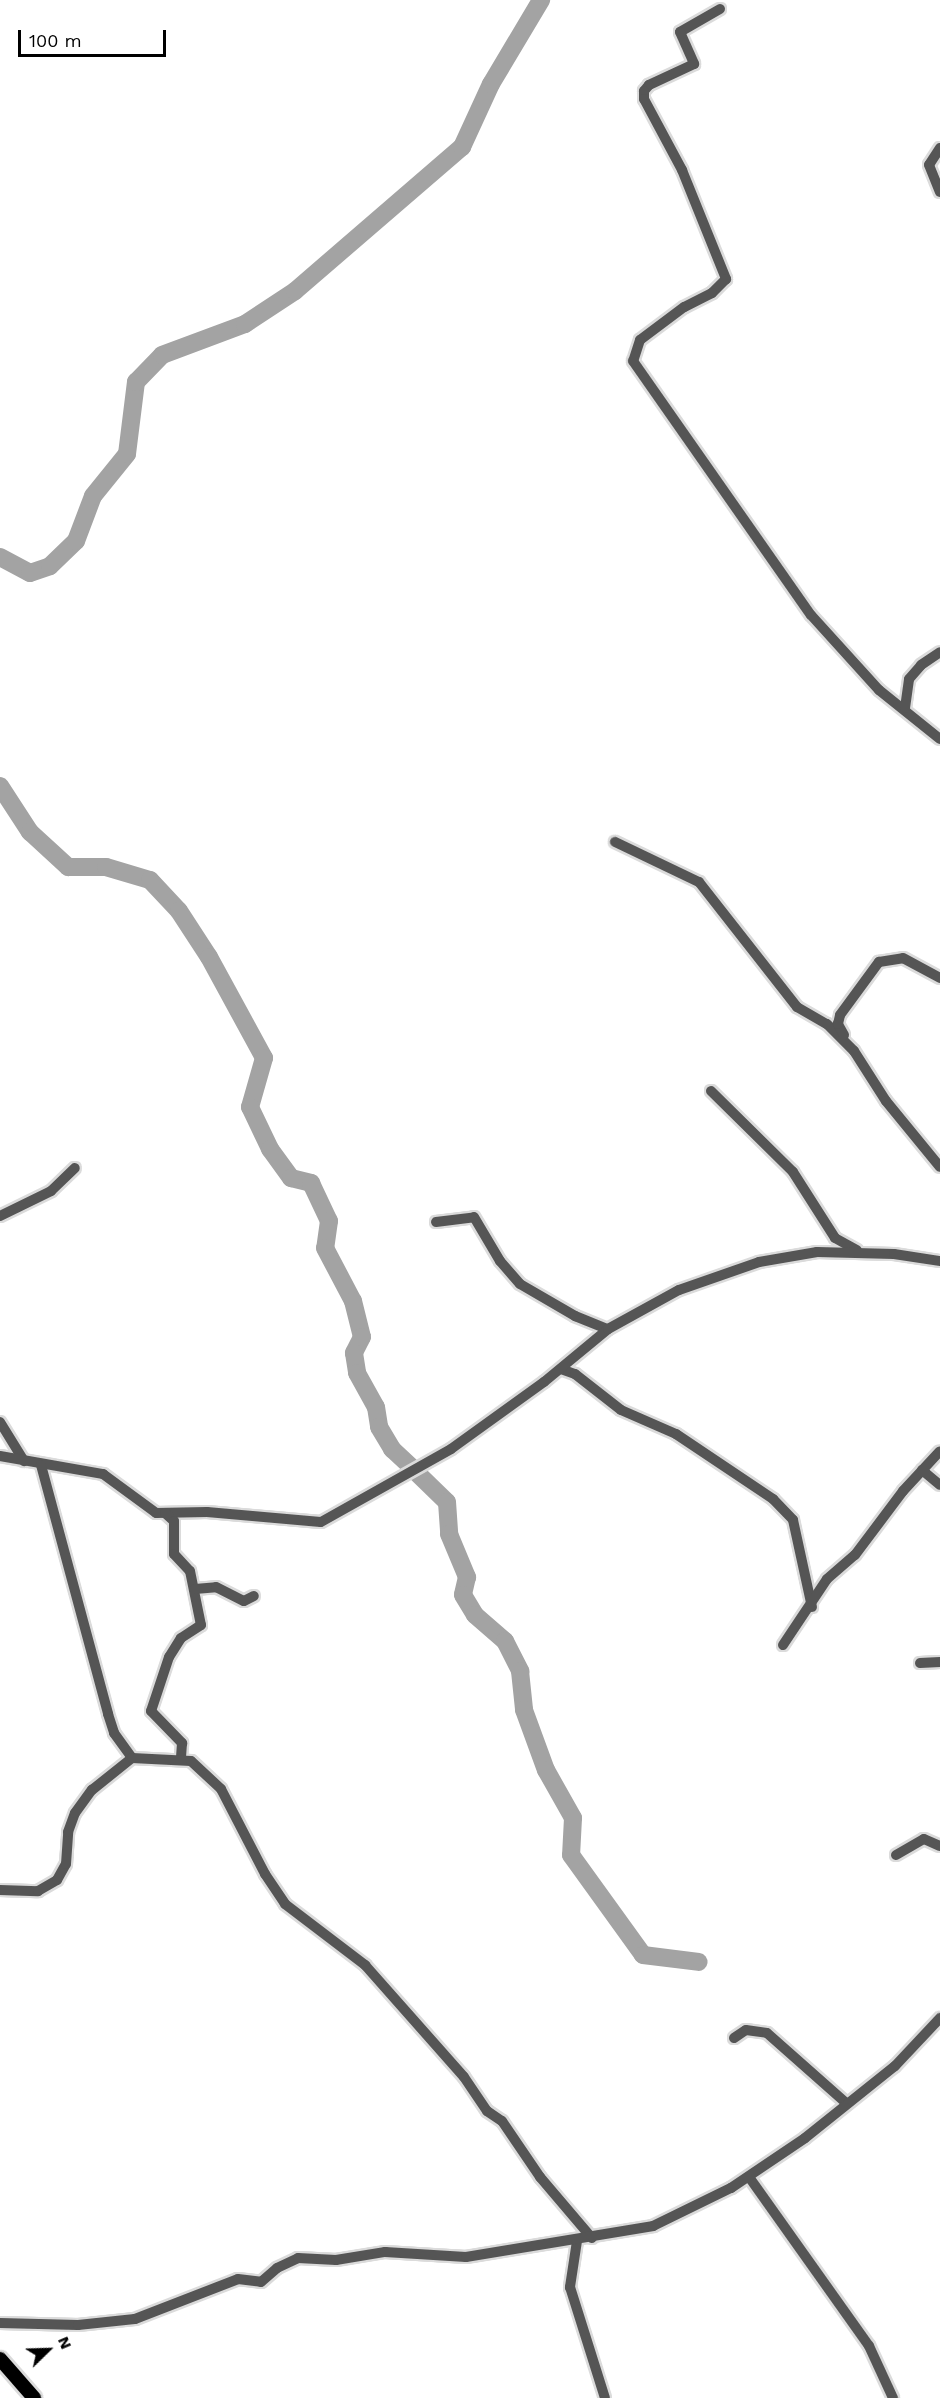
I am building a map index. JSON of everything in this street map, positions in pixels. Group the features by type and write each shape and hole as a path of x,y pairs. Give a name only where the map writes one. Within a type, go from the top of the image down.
{"main road":[{"path":"0,2359 34,2398"}],"street":[{"path":"720,9 680,32 694,64 649,85 644,91 649,108 682,170 726,279 640,340 633,361 811,615 879,690 905,708 940,739"},
{"path":"940,148 929,165 940,192"},
{"path":"905,708 909,679 921,665 940,652"},
{"path":"615,842 699,882 797,1007 827,1024 854,1051"},
{"path":"940,978 903,958 890,957 874,966 838,1020 839,1028 886,1101 940,1167"},
{"path":"711,1091 793,1172 835,1238 859,1251"},
{"path":"0,1216 51,1191 75,1168"},
{"path":"436,1222 474,1217 500,1261 520,1284 575,1316 608,1329"},
{"path":"0,1456 41,1465 103,1474 148,1508 165,1513 207,1512 321,1522 451,1449 561,1369 608,1329 679,1290 735,1269 789,1255 859,1251 940,1261"},
{"path":"561,1369 575,1374 621,1410 676,1434 773,1499 793,1520 812,1607"},
{"path":"0,1422 24,1461"},
{"path":"783,1646 812,1607 827,1579 855,1555 922,1470 940,1451"},
{"path":"41,1465 108,1714 114,1733 132,1758"},
{"path":"922,1470 940,1485"},
{"path":"165,1513 174,1521 174,1554 190,1571 201,1625 181,1638 169,1657 151,1710 182,1743 181,1758"},
{"path":"195,1589 216,1587 244,1601 254,1596"},
{"path":"920,1663 940,1662"},
{"path":"0,1890 38,1891 57,1880 66,1864 68,1832 75,1813 92,1790 132,1758 181,1758 207,1772 221,1790 265,1874 285,1904 365,1965 464,2077 487,2111 501,2121 540,2177 592,2238"},
{"path":"896,1855 924,1839 940,1845"},
{"path":"0,2323 78,2325 135,2319 238,2279 261,2282 277,2268 298,2258 336,2260 385,2252 466,2257 577,2241 653,2226 748,2177 895,2066 940,2018"},
{"path":"734,2038 746,2030 767,2033 846,2103"},
{"path":"748,2177 869,2346 893,2398"},
{"path":"577,2241 570,2287 604,2398"}],"waterway":[{"path":"0,557 30,573 50,566 76,541 93,496 127,454 136,382 162,355 245,324 295,291 462,147 491,84 541,0"},
{"path":"0,786 30,832 68,867 106,867 150,880 179,911 209,957 264,1058 250,1107 270,1149 291,1178 311,1183 329,1221 325,1248 353,1301 362,1337 354,1353 357,1373 376,1407 379,1427 392,1449 411,1467"},
{"path":"416,1472 447,1502 449,1534 467,1577 463,1595 475,1615 505,1641 520,1671 524,1710 546,1770 573,1818 571,1855 643,1955 699,1962"}]}
